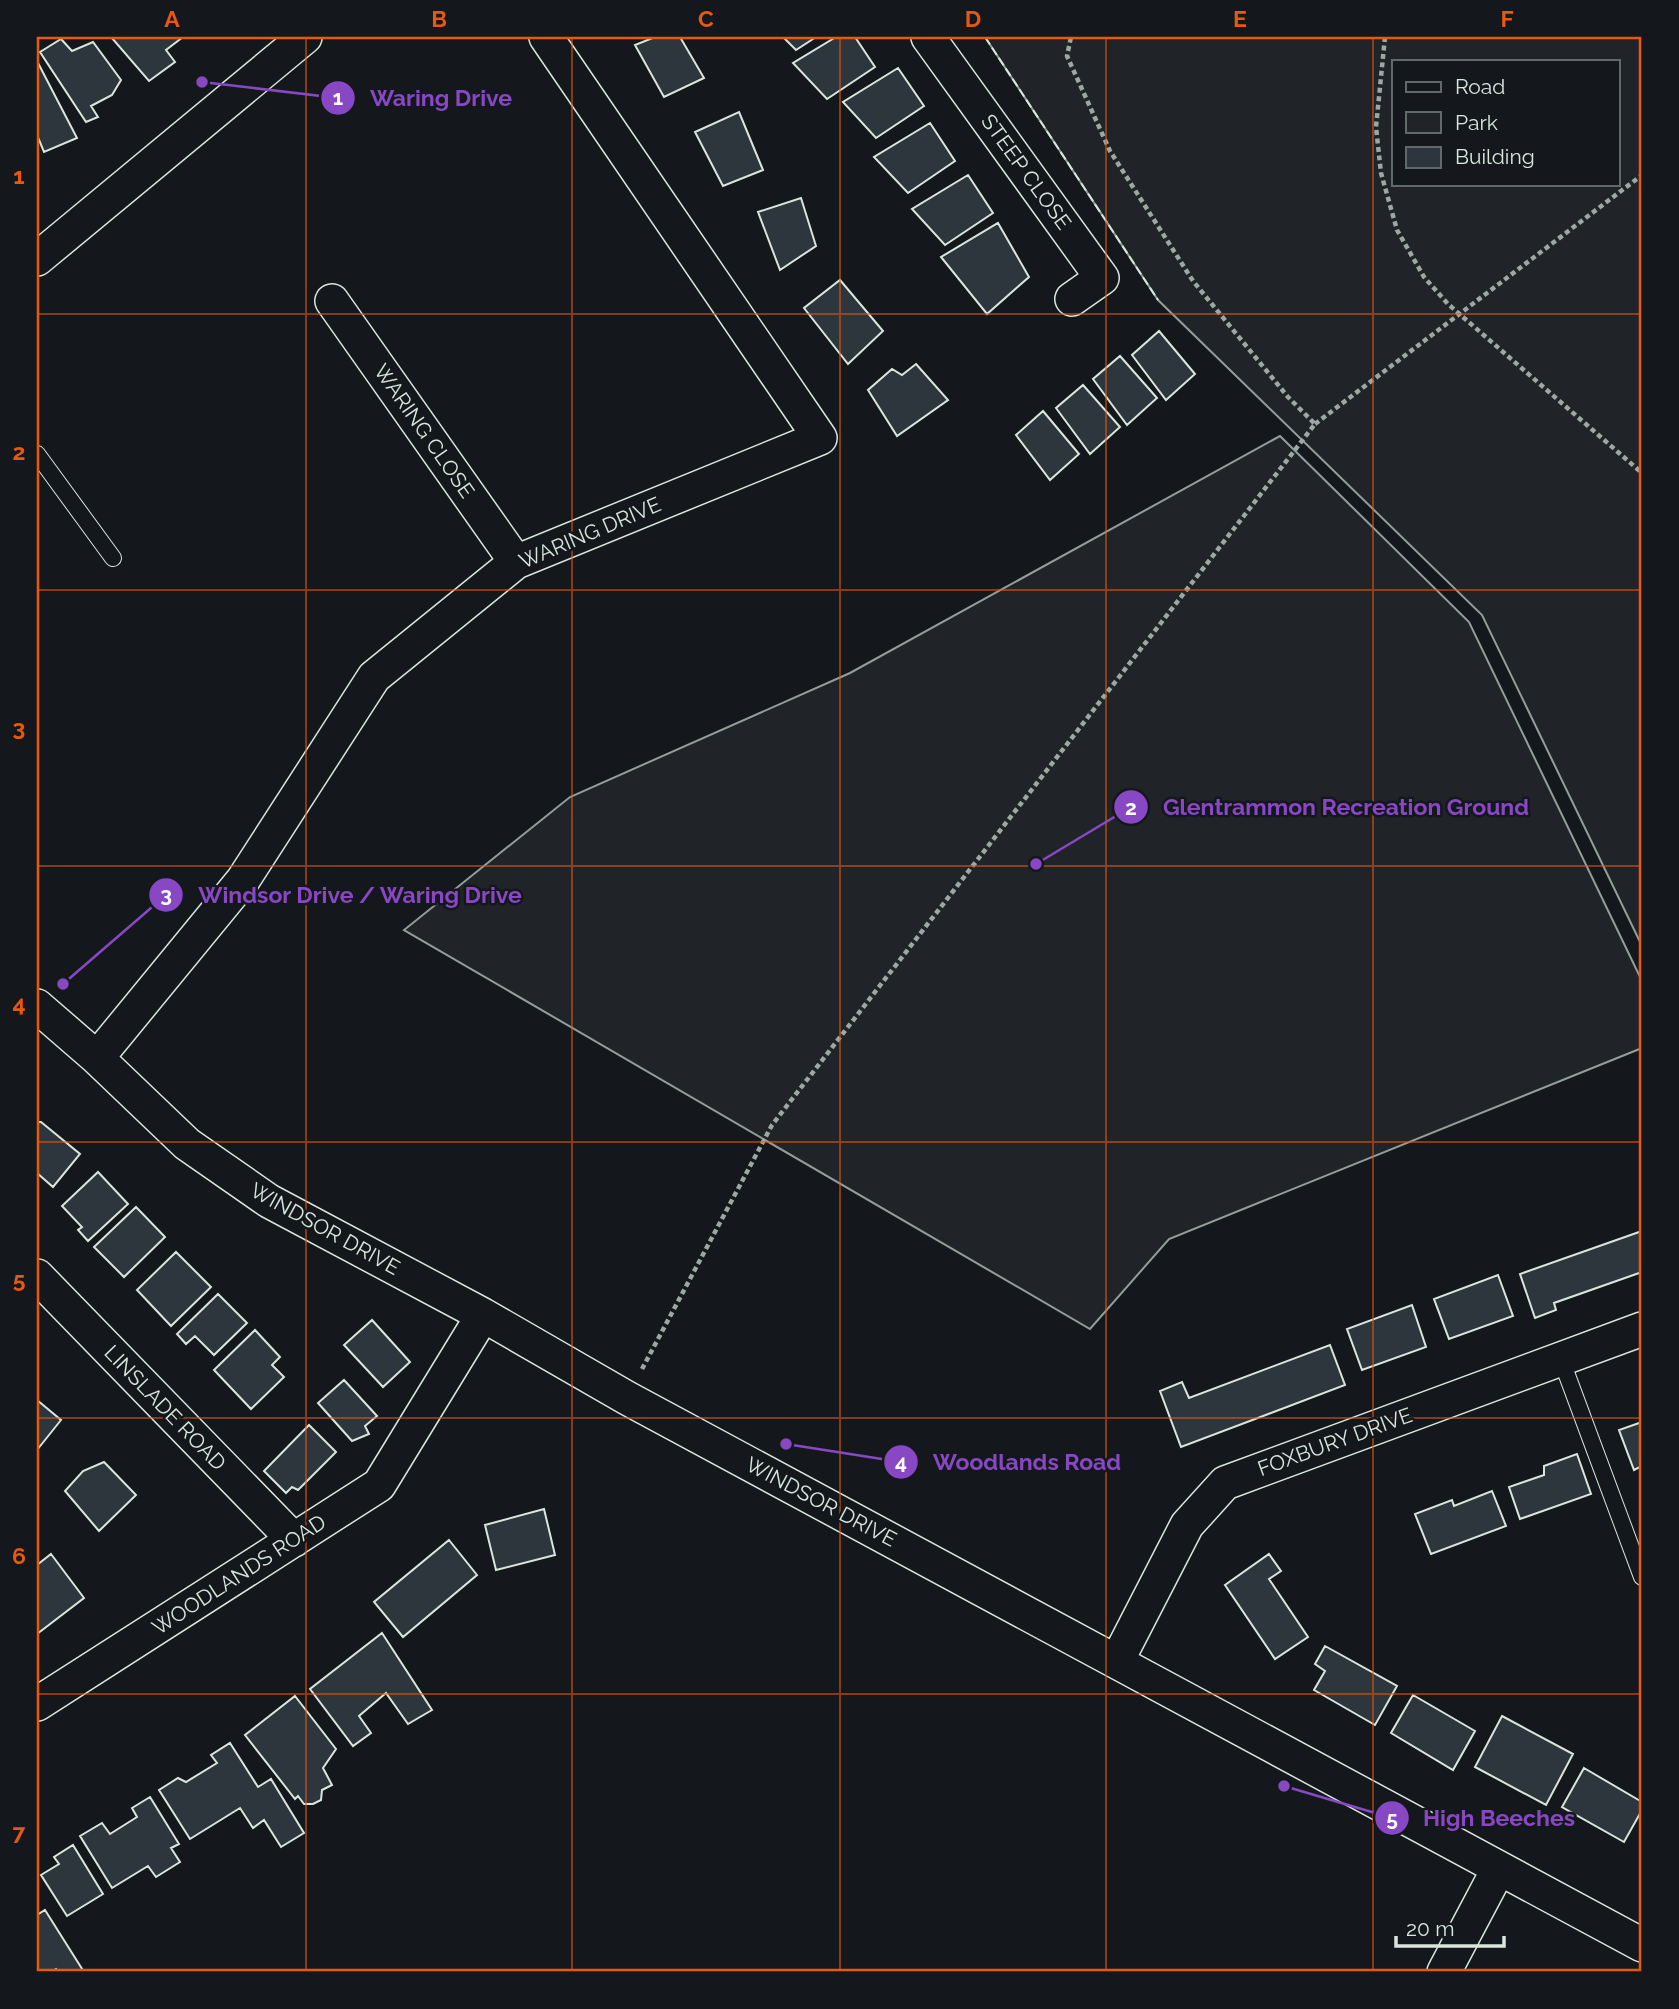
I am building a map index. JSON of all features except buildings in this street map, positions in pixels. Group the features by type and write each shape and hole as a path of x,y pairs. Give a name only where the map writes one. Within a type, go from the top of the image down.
{"street":[{"path":"37,259 305,37"},
{"name":"WARING DRIVE","path":"97,1058 243,880 373,677 516,562 820,438 546,37"},
{"name":"STEEP CLOSE","path":"928,37 1102,278 1072,299"},
{"name":"WARING CLOSE","path":"332,300 516,562"},
{"name":"WINDSOR DRIVE","path":"37,1006 97,1058 187,1144 269,1202 483,1315 627,1398 1642,1945"},
{"name":"LINSLADE ROAD","path":"37,1276 294,1540"},
{"name":"WOODLANDS ROAD","path":"37,1704 379,1485 483,1315"},
{"name":"FOXBURY DRIVE","path":"1117,1661 1187,1525 1225,1483 1642,1329"},
{"path":"1444,1972 1499,1868"}],"lane":[{"path":"37,454 113,558"},
{"path":"1561,1359 1642,1577"}],"path":[{"path":"1071,37 1068,56 1110,151 1193,281 1288,397 1315,424"},
{"path":"1385,37 1376,127 1381,173 1397,230 1424,277 1448,304 1642,473"},
{"path":"627,1398 772,1125 1315,424 1642,175"}],"green space":[{"path":"985,37 1642,37 1642,946 1482,615 1158,300"},
{"path":"1280,436 1469,622 1642,981 1642,1048 1169,1239 1090,1329 404,930 570,797 850,673"}],"fence":[{"path":"985,37 1158,300"}],"place":[{"name":"Waring Drive","path":"202,82"},
{"name":"Glentrammon Recreation Ground","path":"1036,864"},
{"name":"Windsor Drive / Waring Drive","path":"63,984"},
{"name":"Woodlands Road","path":"786,1444"},
{"name":"High Beeches","path":"1284,1786"}]}
